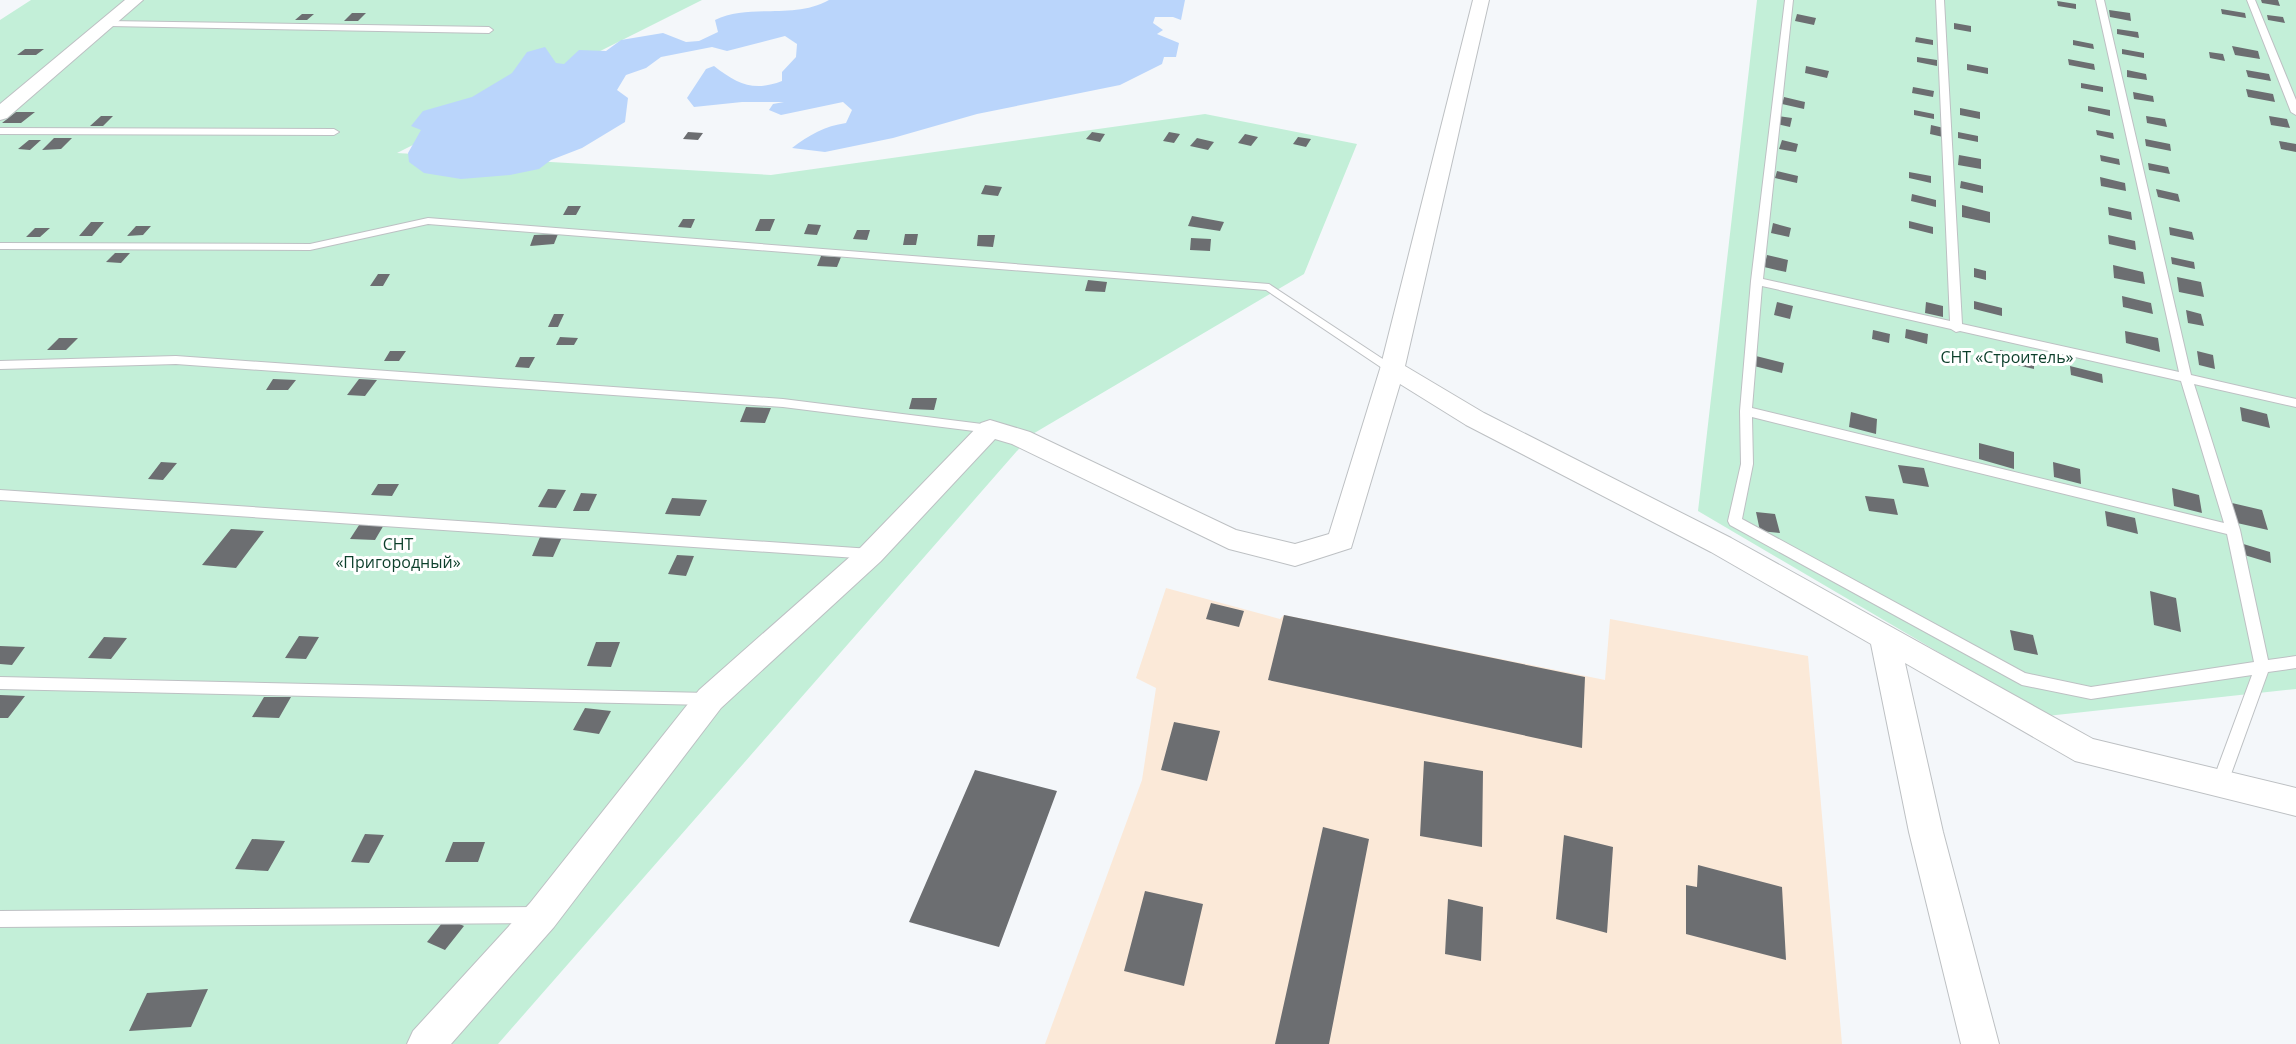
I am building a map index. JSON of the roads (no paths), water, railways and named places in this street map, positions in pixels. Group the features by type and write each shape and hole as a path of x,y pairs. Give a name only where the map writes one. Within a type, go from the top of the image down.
{"street":[{"path":"0,114 135,0"},
{"path":"426,1044 542,915 710,699 871,554 990,429 1021,438 1228,539 1295,555 1341,542 1392,369 1481,0"},
{"path":"1392,369 1475,419 1721,545 2086,751 2296,802"},
{"path":"1885,639 1926,832 1980,1044"}],"lane":[{"path":"1789,0 1757,281 1746,411 1747,464 1735,522 2022,679 2091,693 2296,662"},
{"path":"1940,0 1956,328"},
{"path":"2100,0 2186,378 2233,530 2262,667 2220,783"},
{"path":"2251,0 2296,112"},
{"path":"110,22 489,30"},
{"path":"0,131 334,132"},
{"path":"0,246 310,247 428,221 1269,287 1392,369"},
{"path":"1757,281 1956,328 2296,403"},
{"path":"0,365 176,360 783,403 990,429"},
{"path":"1746,411 2233,530"},
{"path":"0,495 871,554"},
{"path":"0,683 710,699"},
{"path":"0,920 542,915"}],"water":[{"path":"829,0 1185,0 1181,20 1173,17 1155,17 1153,23 1163,30 1157,34 1179,43 1176,57 1164,57 1162,64 1120,85 977,114 893,138 825,152 792,148 818,132 846,123 852,110 843,102 781,115 769,110 773,104 784,102 742,102 694,107 687,98 706,69 714,66 738,82 754,86 782,81 782,72 796,57 797,44 785,36 727,51 712,47 661,57 646,68 626,75 617,90 628,98 625,122 582,148 551,160 539,169 510,175 461,179 424,173 409,162 408,153 421,130 411,126 423,111 472,97 512,73 527,52 545,47 556,63 564,64 579,50 606,51 621,40 663,33 686,42 699,41 718,32 715,20 729,15 801,9"}],"park label":[{"name":"СНТ «Строитель»","path":"2007,357"},
{"name":"СНТ «Пригородный»","path":"398,553"}]}
